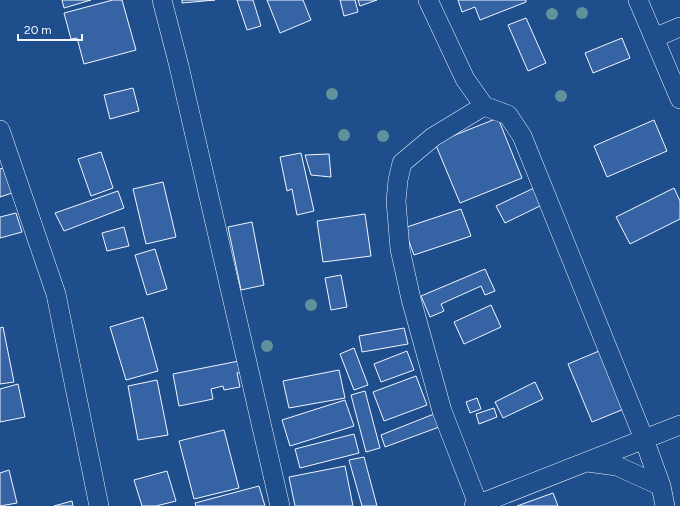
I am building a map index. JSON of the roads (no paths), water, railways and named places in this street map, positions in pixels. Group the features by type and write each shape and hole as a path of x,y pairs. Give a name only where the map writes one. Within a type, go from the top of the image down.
{"street":[{"path":"162,0 179,66 280,506"},
{"path":"428,0 466,79 484,106 508,115 522,136 644,439 661,486 665,506"},
{"path":"638,0 680,99"},
{"path":"654,38 680,26"},
{"path":"484,106 433,137 402,163 398,180 396,201 400,249 411,299 442,411 476,505 680,425"},
{"path":"0,130 56,294 99,506"},
{"path":"585,462 617,466 661,486"}]}
